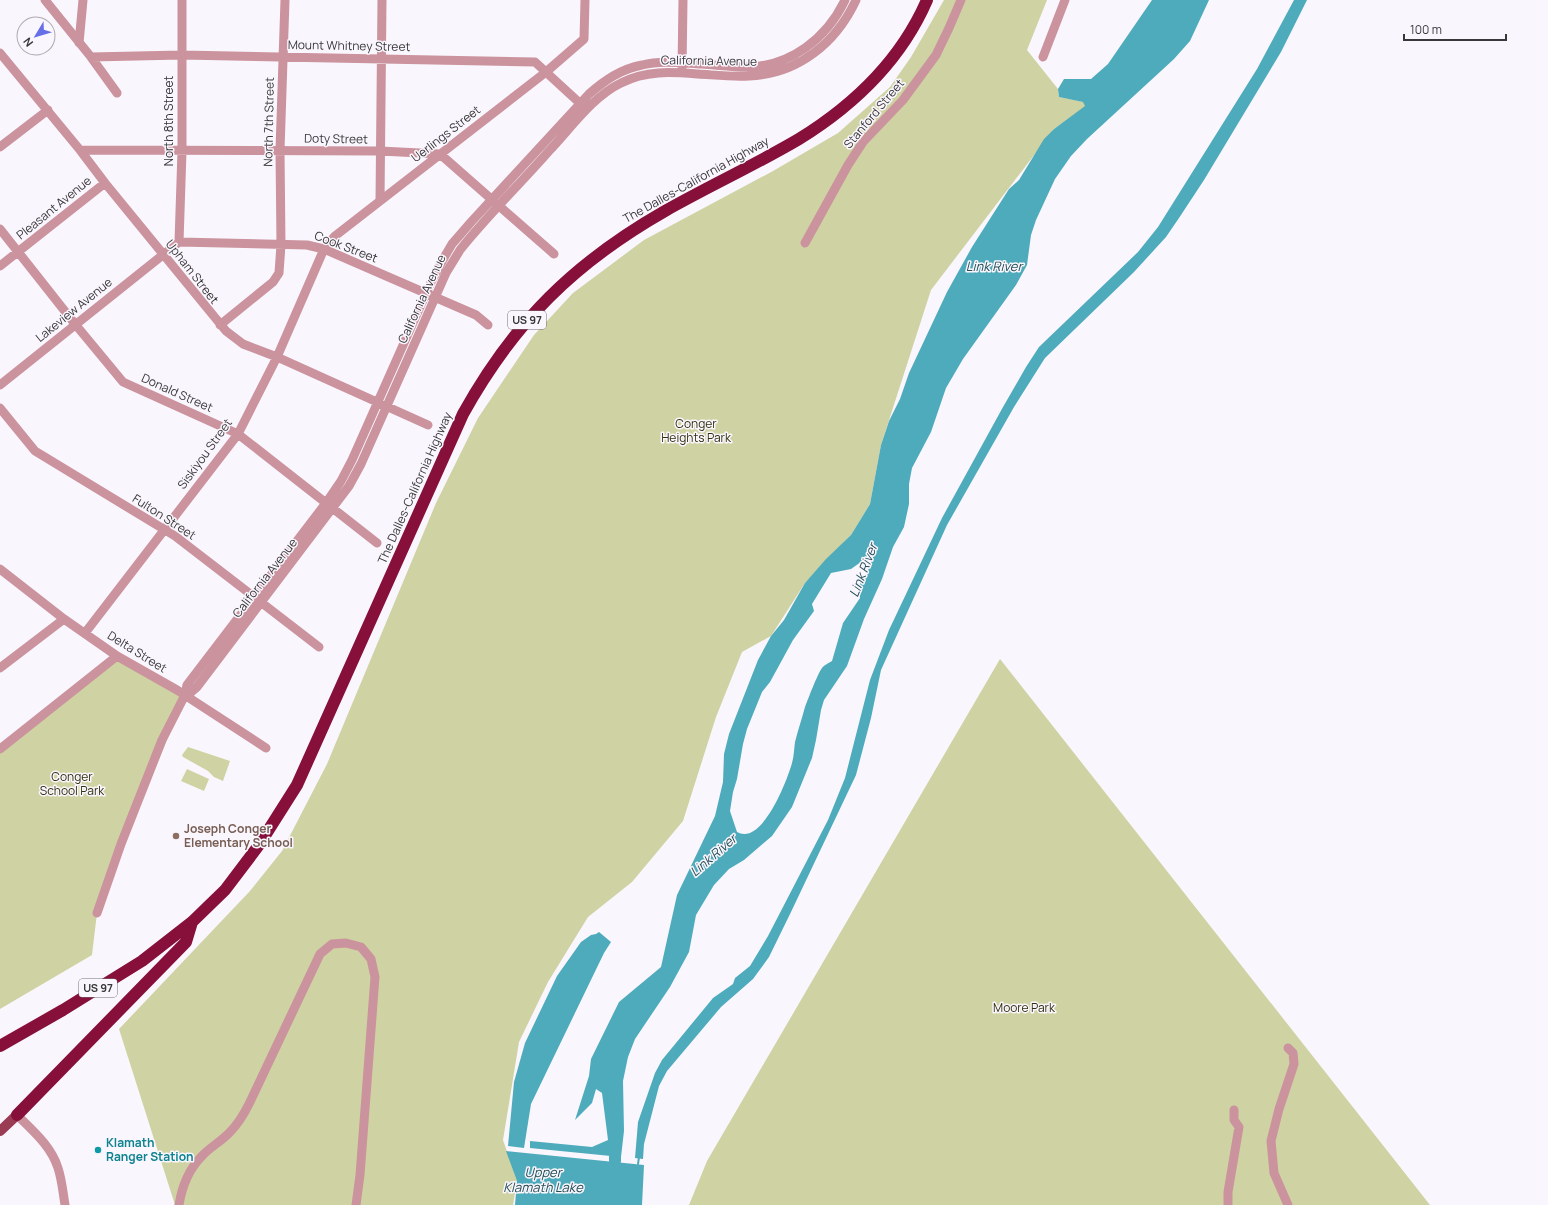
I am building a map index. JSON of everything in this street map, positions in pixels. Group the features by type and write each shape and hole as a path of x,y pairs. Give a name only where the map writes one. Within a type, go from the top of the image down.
{"highway":[{"name":"The Dalles-California Highway","path":"0,1046 63,1010 142,961 192,922 225,890 263,840 297,785 463,414 488,372 516,332 566,280 622,238 665,211 815,130 844,107 870,83 896,54 913,27 927,0"},
{"path":"17,1115 186,942 192,922"}],"main road":[{"path":"0,1131 17,1115"}],"street":[{"path":"45,0 91,57 117,93"},
{"path":"79,43 83,0"},
{"name":"North 8th Street","path":"179,242 182,151 182,0"},
{"name":"North 7th Street","path":"281,245 280,150 284,0"},
{"path":"380,201 382,0"},
{"name":"Uerlings Street","path":"324,249 335,236 546,72 584,39 585,0"},
{"path":"681,72 683,0"},
{"name":"California Avenue","path":"97,913 121,844 159,747 185,695 185,690 189,681 257,600 329,506 356,475 434,298 446,273 460,250 584,107 589,94 606,80 629,69 655,62 749,67 768,64 788,57 804,49 820,36 833,21 845,0"},
{"name":"California Avenue","path":"329,506 347,471 437,268 452,244 491,200 584,107 612,88 632,78 656,72 749,76 770,73 792,66 810,57 830,40 848,17 856,0"},
{"name":"Stanford Street","path":"805,243 848,165 863,142 903,100 936,55 961,0"},
{"path":"1043,58 1065,0"},
{"name":"Upham Street","path":"0,53 48,110 226,332 243,344 277,357 428,425"},
{"name":"Mount Whitney Street","path":"91,57 182,55 282,56 534,62 584,107"},
{"path":"0,148 48,110"},
{"name":"Doty Street","path":"80,150 380,151 440,154"},
{"path":"440,154 554,254"},
{"name":"Pleasant Avenue","path":"0,266 105,183"},
{"name":"Donald Street","path":"0,229 123,382 238,434 377,543"},
{"path":"163,253 179,242"},
{"name":"Cook Street","path":"179,242 307,245 324,249 476,316 488,325"},
{"path":"220,325 273,282 279,273 281,245"},
{"name":"Siskiyou Street","path":"85,633 238,434 277,357 324,249"},
{"name":"Lakeview Avenue","path":"0,385 163,253"},
{"name":"Fulton Street","path":"0,408 35,451 175,536 318,647"},
{"name":"Delta Street","path":"0,570 64,619 117,656 185,695 266,748"},
{"path":"0,668 64,619"},
{"path":"0,749 117,656"},
{"path":"178,1205 182,1185 192,1168 202,1155 230,1132 241,1120 250,1104 320,954 332,944 346,942 361,947 370,959 375,978 356,1205"},
{"path":"1288,1048 1293,1053 1294,1064 1279,1109 1271,1141 1274,1173 1288,1205"},
{"path":"1228,1205 1228,1192 1239,1127 1234,1120 1234,1110"},
{"path":"17,1115 45,1143 52,1154 59,1169 65,1205"}],"green space":[{"name":"Conger Heights Park","path":"944,0 1047,0 1027,50 1058,89 1059,97 1084,102 1086,106 1054,129 931,290 881,445 870,504 851,535 805,583 771,636 742,652 716,717 683,821 632,882 588,917 548,982 519,1042 503,1140 517,1181 513,1205 175,1205 119,1029 250,891 282,851 327,764 436,503 478,418 534,335 573,293 644,240 773,171 838,133 890,87 911,57"},
{"name":"Conger School Park","path":"117,656 185,695 97,913 92,955 0,1009 0,749"},
{"name":"Moore Park","path":"1000,659 1430,1205 689,1205 707,1161"},
{"path":"188,747 230,761 223,781 214,777 208,771 183,757 182,755"},
{"path":"187,769 209,779 204,791 181,781"}],"water":[{"name":"Link River","path":"1152,0 1209,0 1190,41 1174,59 1087,139 1071,156 1055,179 1036,220 1031,235 1027,265 1016,285 963,359 946,388 931,432 912,468 909,484 909,504 904,527 893,547 882,579 864,619 847,666 824,700 812,758 792,807 772,836 744,860 729,869 714,885 696,915 689,952 670,987 635,1039 628,1057 623,1081 624,1131 621,1157 530,1148 530,1141 592,1147 608,1140 602,1093 596,1089 592,1103 575,1120 589,1076 591,1059 619,1002 661,967 677,895 715,816 723,782 724,754 729,734 758,660 771,636 784,620 805,583 826,559 851,535 870,504 881,445 889,421 900,399 909,373 947,292 972,247 1009,189 1019,180 1044,139 1054,129 1085,106 1083,102 1059,97 1058,89 1064,79 1091,79 1108,64","holes":["875,552 866,576 858,586 860,598 843,623 832,661 822,668 811,692 796,738 792,763 785,783 772,810 755,830 746,834 737,832 730,811 733,792 747,729 762,692 770,682 793,640 814,611 812,604 831,573 851,569"]},
{"path":"1294,0 1307,0 1281,52 1204,180 1166,237 1134,272 1045,358 1014,407 947,525 881,670 871,718 856,775 769,957 753,979 721,1007 667,1071 659,1086 644,1144 643,1159 635,1158 638,1122 655,1073 662,1060 713,998 733,984 735,978 750,966 768,936 828,820 845,778 870,680 889,630 942,518 1003,407 1039,347 1138,252 1158,227 1257,69"},
{"path":"599,932 611,942 604,953 531,1104 524,1148 508,1146 514,1082 525,1043 557,976 581,942 591,935"},
{"name":"Upper Klamath Lake","path":"506,1151 644,1165 642,1205 515,1205 517,1181"}],"waterway":[{"name":"Link River","path":"615,1141 615,1161"},
{"path":"638,1164 639,1157"}],"place":[{"name":"Joseph Conger Elementary School","path":"176,836"},
{"name":"Klamath Ranger Station","path":"98,1150"}]}
